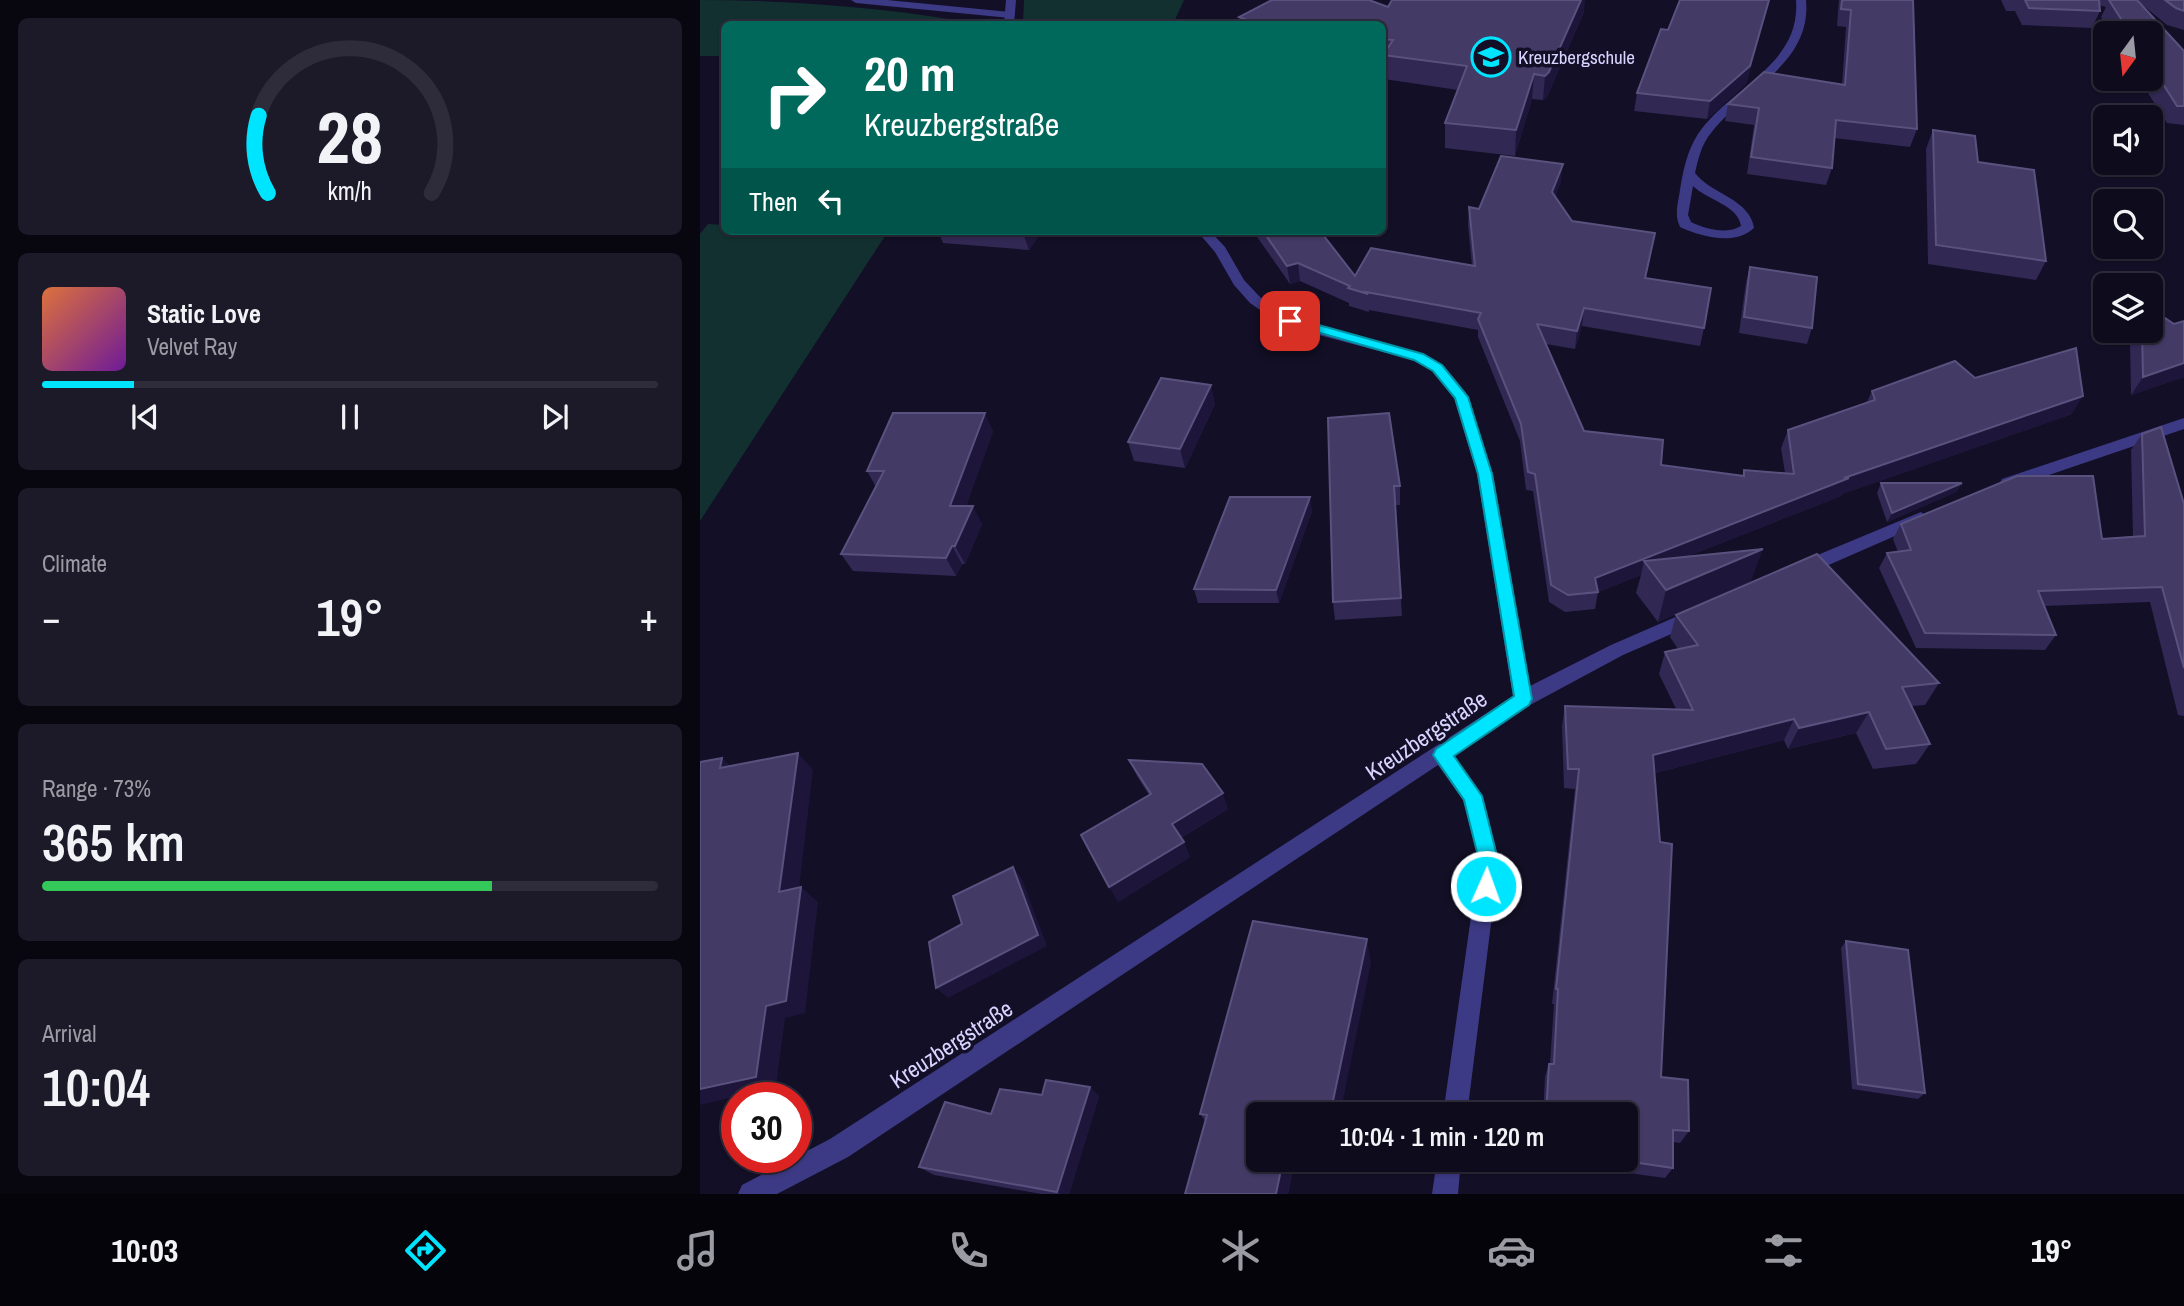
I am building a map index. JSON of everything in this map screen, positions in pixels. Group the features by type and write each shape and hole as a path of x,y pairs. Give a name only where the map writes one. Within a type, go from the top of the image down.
{"street":[{"path":"856,0 1010,20 1012,0"},
{"path":"1690,175 1704,190 1742,213 1748,221 1748,228 1741,234 1728,234 1685,224 1682,215 1692,160 1705,134 1795,42 1804,18 1801,0"},
{"path":"1207,235 1220,250 1239,282 1255,300 1275,314 1305,327 1418,357 1438,368 1461,397 1485,474 1523,699"},
{"path":"1983,492 2184,423"},
{"path":"1781,578 1945,507"},
{"name":"Kreuzbergstraße","path":"751,1194 839,1148 1442,755 1523,699 1617,650 1705,611"},
{"path":"1442,755 1472,796 1489,860 1457,1102"},
{"path":"1445,1194 1448,1172"}],"green space":[{"path":"700,0 841,6 962,21 721,21 721,56 700,56"},
{"path":"1024,0 1184,0 1174,21 1023,21"},
{"path":"708,224 721,225 721,235 885,236 700,521 700,234"}],"building":[{"name":"Kreuzbergschule","path":"1272,0 1369,0 1388,7 1392,0 1581,0 1549,72 1545,76 1534,74 1516,130 1445,123 1467,66 1386,55 1393,40 1386,39 1386,21 1250,21 1239,17"},
{"path":"1680,0 1769,0 1750,66 1710,101 1637,93 1661,29 1668,30"},
{"path":"1842,0 1913,0 1917,129 1836,120 1832,168 1751,157 1759,108 1728,104 1764,72 1845,85 1851,10 1841,9"},
{"path":"2025,0 2099,0 2100,11 2029,8"},
{"path":"2109,0 2137,0 2156,21 2122,21"},
{"path":"2165,0 2184,0 2184,11 2176,8"},
{"path":"2163,28 2184,51 2184,106 2177,106 2163,84"},
{"path":"1933,130 1975,136 1978,162 2034,170 2046,261 1936,245"},
{"path":"1501,156 1563,164 1552,192 1572,221 1655,233 1645,278 1711,288 1704,328 1584,308 1577,331 1537,324 1584,431 1663,440 1661,465 1744,476 1744,470 1794,474 1788,430 1875,400 1872,391 1955,361 1975,378 2076,348 2083,396 1844,478 1849,478 1595,578 1598,592 1568,595 1551,585 1535,474 1528,472 1521,424 1478,319 1481,313 1366,292 1368,294 1348,288 1350,286 1298,263 1287,266 1266,235 1323,235 1355,276 1371,248 1475,266 1469,207 1479,209"},
{"path":"1750,267 1817,277 1812,328 1744,317"},
{"path":"2163,319 2174,324 2184,321 2184,363 2143,377 2142,343 2163,343"},
{"path":"1161,378 1211,385 1180,449 1128,442"},
{"path":"893,413 985,413 950,506 973,506 955,546 952,546 946,558 841,554 884,471 867,471"},
{"path":"1389,413 1400,486 1394,486 1401,598 1333,602 1328,418"},
{"path":"2161,427 2184,504 2184,668 2162,587 2038,591 2056,635 1925,633 1887,553 1911,550 1901,524 2017,476 2093,476 2102,539 2145,536 2142,434"},
{"path":"1881,483 1962,483 1892,513"},
{"path":"1230,497 1310,497 1276,590 1194,589"},
{"path":"1763,549 1666,590 1644,561"},
{"path":"1817,554 1939,683 1902,687 1930,744 1886,749 1869,712 1799,728 1794,719 1653,755 1660,842 1672,844 1661,1077 1688,1080 1689,1131 1673,1130 1673,1168 1638,1163 1638,1102 1547,1102 1549,1064 1554,1064 1556,989 1579,769 1568,769 1565,706 1693,710 1665,652 1698,645 1676,615"},
{"path":"798,753 779,892 801,887 786,1001 766,1006 756,1077 721,1082 721,1084 700,1089 700,762 722,758 720,768"},
{"path":"1129,760 1202,764 1223,793 1172,824 1184,842 1109,887 1081,835 1151,794"},
{"path":"1013,867 1038,935 936,988 929,942 962,924 953,896"},
{"path":"1253,921 1367,939 1333,1102 1246,1102 1246,1172 1281,1172 1276,1194 1185,1194 1207,1115 1200,1114"},
{"path":"1846,941 1908,950 1925,1093 1858,1084"},
{"path":"1046,1080 1090,1087 1057,1192 919,1167 945,1102 991,1114 1000,1089 1042,1095"}],"place":[{"name":"Kreuzbergschule","path":"1491,57"}],"route":[{"path":"1290,321 1387,346 1418,357 1438,368 1461,397 1485,474 1523,699 1442,755 1472,796 1489,860 1486,886"}]}
